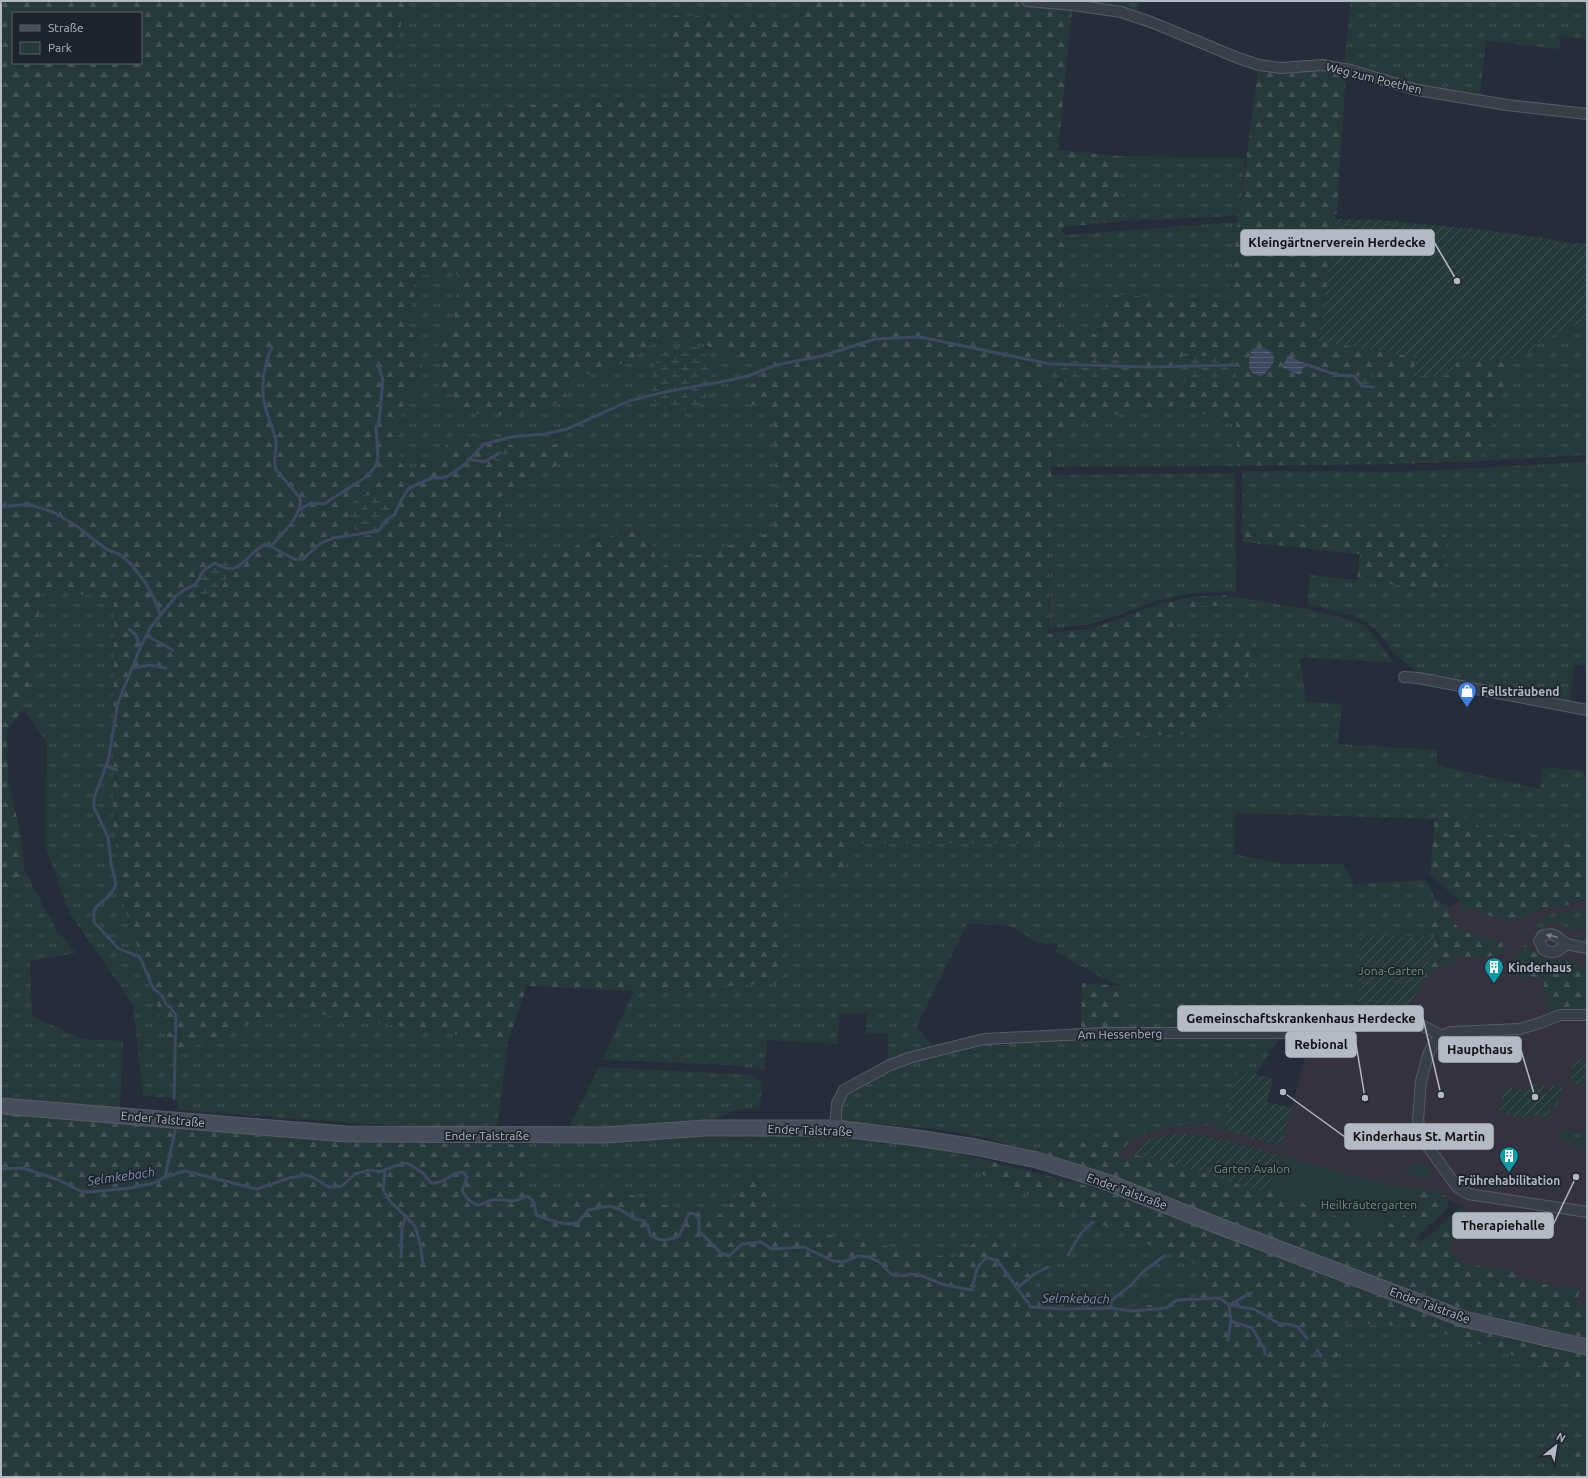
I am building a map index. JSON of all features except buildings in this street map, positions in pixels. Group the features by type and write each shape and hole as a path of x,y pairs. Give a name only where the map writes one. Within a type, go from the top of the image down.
{"main road":[{"name":"Ender Talstraße","path":"1,1106 346,1134 606,1135 705,1128 835,1128 917,1138 975,1147 1036,1160 1104,1181 1231,1231 1464,1319 1587,1347"}],"street":[{"name":"Weg zum Poethen","path":"1027,1 1073,5 1121,12 1151,22 1238,58 1259,65 1281,68 1322,65 1350,70 1417,90 1507,105 1587,114"},
{"path":"1404,677 1418,678 1587,710"},
{"path":"1566,944 1587,948"},
{"path":"1587,1015 1560,1015 1520,1029 1451,1032 1438,1038 1428,1055 1421,1081 1418,1120 1422,1137 1426,1144 1457,1187 1468,1194 1587,1212"},
{"name":"Am Hessenberg","path":"835,1128 837,1102 844,1090 890,1065 984,1039 1105,1033 1292,1033 1412,1020 1442,1036"}],"shaded area":[{"path":"1587,898 1587,1307 1576,1305 1579,1289 1536,1283 1536,1280 1517,1277 1517,1272 1456,1263 1458,1255 1450,1253 1455,1219 1465,1208 1448,1199 1442,1193 1396,1221 1125,1162 1118,1159 1130,1140 1161,1129 1179,1126 1200,1125 1225,1130 1281,1146 1307,1050 1353,1056 1353,1032 1358,1014 1435,937 1435,899 1448,907 1460,901 1465,912 1470,908 1481,913 1512,922 1547,907 1570,905"}],"green space":[{"path":"1,1 408,1 401,24 393,110 668,100 671,15 805,21 806,1 1021,1 1072,8 1058,150 1118,156 1122,221 1064,227 1062,230 1065,235 1060,326 1099,335 1109,294 1227,303 1238,222 1237,218 1239,216 1258,69 1321,69 1346,72 1337,213 1333,215 1337,219 1318,341 1415,357 1413,377 1458,358 1489,360 1514,358 1479,461 1396,464 1238,466 1236,423 1174,406 1105,416 1052,432 1048,634 1093,628 1160,604 1190,597 1226,595 1222,606 1202,606 1175,613 1172,641 1252,637 1247,687 1200,734 1116,736 1107,769 1062,766 1061,843 853,843 845,868 782,875 785,983 634,991 527,986 508,1042 285,1009 173,1055 125,909 113,822 114,599 41,589 35,670 24,709 7,731 8,778 22,840 24,870 1,896","holes":["454,269 459,279 454,318 449,330 440,341 437,351 441,362 440,369 442,378 439,387 443,390 453,389 454,404 462,413 506,415 517,413 533,414 545,411 565,397 570,379 624,363 655,342 687,339 694,336 711,348 722,353 742,357 757,357 766,360 763,372 748,390 747,398 748,403 773,412 777,490 774,531 658,568 648,527 588,542 520,564 506,548 501,534 501,496 570,458 573,448 567,443 525,448 510,445 500,436 458,437 447,441 444,452 432,460 407,470 400,462 398,427 404,403 404,391 418,385 422,367 420,347 406,326 414,295 416,276","498,446 504,447 493,459 490,456","390,501 354,528 349,523","238,560 238,567 233,570 220,588 192,591 197,581 210,566 220,562"]},
{"path":"408,1 806,1 805,21 671,15 669,100 393,110 401,24"},
{"path":"1077,1 1141,1 1136,13"},
{"path":"1351,1 1587,1 1587,39 1559,36 1560,49 1486,41 1480,97 1417,85 1344,64"},
{"path":"1118,156 1245,158 1239,216 1122,221"},
{"path":"1337,219 1380,220 1475,229 1544,238 1565,243 1587,243 1587,320 1535,343 1535,349 1514,358 1489,360 1458,358 1454,375 1413,377 1415,357 1318,341"},
{"path":"1238,222 1227,303 1109,294 1099,335 1060,326 1065,235"},
{"path":"454,269 459,279 454,318 449,331 440,341 437,350 441,362 440,369 443,378 453,389 454,404 495,414 506,415 517,413 533,414 545,411 565,397 570,379 624,363 655,342 687,339 694,335 707,347 743,357 759,355 766,360 762,375 754,381 748,403 773,412 777,490 774,531 658,569 647,527 588,542 520,564 506,548 501,534 501,496 570,458 539,447 525,448 510,445 500,436 459,437 447,441 444,452 432,460 407,470 400,462 398,427 404,403 404,391 418,385 421,359 420,347 413,334 406,326 414,295 416,276"},
{"path":"1587,320 1587,455 1479,461 1514,358 1535,349 1535,343"},
{"path":"686,345 694,346 711,360 712,379 709,393 701,403 694,407 687,410 670,410 656,403 651,396 650,387 653,372 660,356 668,350"},
{"path":"1183,353 1233,359 1236,378 1176,383"},
{"path":"1101,357 1133,363 1135,367 1116,375 1090,377 1068,382 1045,380 1050,364"},
{"path":"1373,372 1377,387 1362,386 1354,376"},
{"path":"1174,406 1236,423 1238,466 1052,467 1052,432 1105,416"},
{"path":"498,446 508,449 506,457 500,462 493,459 488,453 492,448"},
{"path":"1587,462 1587,665 1574,665 1570,704 1421,675 1397,656 1374,628 1365,622 1353,616 1307,604 1310,575 1441,589 1446,536 1318,525 1242,530 1242,471 1399,472"},
{"path":"1587,462 1587,483 1573,483 1572,463"},
{"path":"1235,473 1236,592 1225,591 1189,594 1160,600 1092,624 1049,629 1051,475"},
{"path":"373,493 390,502 396,511 393,523 386,530 376,535 364,535 359,533 349,523 348,507 358,497"},
{"path":"1318,525 1446,535 1441,589 1357,581 1360,554 1242,542 1242,530"},
{"path":"238,560 243,562 217,589 200,595 192,590 206,569 210,566 220,562"},
{"path":"41,588 114,599 113,822 125,909 173,1055 285,1009 508,1042 497,1128 347,1123 178,1110 177,1098 143,1096 133,1005 69,912 45,845 47,743 24,709 35,670"},
{"path":"1226,595 1310,610 1352,620 1363,625 1370,631 1393,662 1300,658 1306,702 1342,704 1338,744 1437,750 1437,765 1540,789 1543,767 1584,771 1587,792 1587,842 1551,846 1537,835 1490,835 1463,814 1440,812 1434,819 1235,813 1234,854 1285,864 1342,864 1354,884 1427,880 1435,899 1428,926 1435,937 1360,935 1358,1025 1290,1031 1124,1030 1124,986 1104,979 1056,952 1058,944 1037,943 1018,930 1005,925 967,924 917,1026 936,1050 888,1063 888,1033 866,1034 867,1013 839,1014 838,1044 767,1040 765,1070 731,1065 602,1060 634,991 785,983 782,875 844,868 853,843 1061,843 1062,766 1115,736 1199,734 1252,637 1172,641 1175,613 1202,606 1222,606"},
{"path":"1440,812 1463,814 1490,835 1537,835 1551,846 1587,842 1587,898 1570,905 1547,907 1512,922 1481,913 1470,908 1468,913 1465,913 1460,901 1430,875 1435,819"},
{"path":"24,870 57,931 76,953 30,961 32,1016 82,1039 123,1041 120,1107 1,1099 1,896"},
{"path":"1435,899 1448,907 1456,925 1466,932 1504,943 1501,954 1485,957 1454,958 1449,967 1445,966 1439,968 1425,981 1422,979 1431,958 1435,937 1428,926"},
{"path":"1585,909 1587,914 1587,929 1571,930 1556,922 1549,923 1536,930 1534,929 1543,918 1549,915 1564,911"},
{"path":"1587,934 1587,941 1571,938 1573,936"},
{"name":"Jona-Garten","path":"1360,935 1435,937 1425,976 1416,994 1404,1008 1388,1013 1358,1014"},
{"path":"1525,945 1543,958 1578,962 1587,969 1587,1010 1569,1009 1551,1013 1544,994 1544,979 1531,976 1523,979 1516,977 1517,968 1512,966 1516,952 1522,951"},
{"path":"1082,983 1124,986 1124,1030 1081,1032"},
{"path":"1105,1035 1281,1035 1256,1074 1236,1072 1225,1130 1200,1125 1182,1125 1155,1131 1130,1140 1118,1128 1086,1143 1056,1138 1039,1153 978,1136 918,1127 841,1121 839,1103 847,1090 891,1068 987,1042"},
{"path":"1574,1058 1587,1061 1584,1086 1570,1084"},
{"path":"599,1067 753,1075 762,1083 760,1107 732,1111 705,1125 567,1131"},
{"path":"1236,1072 1256,1074 1273,1079 1267,1102 1292,1108 1281,1146 1225,1130"},
{"path":"1534,1084 1545,1086 1545,1093 1548,1094 1550,1086 1562,1088 1558,1107 1551,1106 1549,1117 1528,1115 1527,1118 1499,1113 1505,1087 1527,1090"},
{"path":"1,1113 348,1143 526,1144 521,1183 571,1202 606,1184 649,1202 723,1214 747,1181 769,1177 777,1226 953,1258 984,1236 1007,1239 1053,1313 1195,1301 1205,1268 979,1173 981,1159 1100,1189 1463,1325 1587,1355 1587,1395 1570,1378 1515,1356 1457,1337 1408,1326 1344,1323 1315,1477 1,1477"},
{"path":"1118,1128 1130,1140 1118,1159 1125,1162 1132,1154 1165,1161 1260,1192 1270,1190 1363,1227 1406,1214 1420,1189 1442,1193 1448,1199 1448,1208 1416,1238 1418,1242 1426,1239 1459,1208 1465,1208 1463,1220 1455,1220 1450,1253 1458,1254 1456,1263 1517,1272 1517,1277 1536,1280 1536,1283 1580,1289 1576,1304 1587,1307 1587,1338 1466,1310 1106,1175 1039,1153 1056,1138 1086,1143"},
{"path":"1561,1129 1576,1131 1587,1135 1587,1151 1559,1138"},
{"name":"Garten Avalon","path":"1179,1134 1218,1138 1281,1156 1272,1176 1274,1184 1270,1190 1260,1192 1165,1161 1132,1154 1143,1144 1153,1138"},
{"path":"833,1135 915,1144 981,1159 979,1173 1205,1268 1195,1301 1053,1313 1007,1240 984,1236 953,1258 776,1226 747,1181 723,1214 649,1202 606,1184 571,1202 521,1183 526,1144 704,1137"},
{"name":"Heilkräutergarten","path":"1281,1156 1384,1184 1420,1189 1406,1214 1396,1221 1385,1226 1363,1227 1270,1190 1273,1184 1272,1176"},
{"path":"1415,1162 1422,1163 1428,1168 1431,1178 1406,1174 1408,1167"},
{"path":"1343,1323 1408,1326 1457,1337 1515,1356 1570,1378 1587,1395 1572,1477 1315,1477"},
{"path":"1320,1349 1326,1351 1328,1357 1326,1363 1320,1365 1314,1363 1312,1357 1314,1351"},
{"path":"1587,1395 1587,1477 1572,1477"}],"water":[{"path":"1260,347 1271,353 1274,360 1267,372 1262,376 1253,373 1249,367 1249,358 1252,349"},
{"path":"1288,355 1305,364 1300,375 1282,367"}],"waterway":[{"path":"174,1099 176,1015 166,1004 163,997 153,988 140,957 118,948 94,922 94,911 97,906 106,899 116,884 111,862 108,837 94,807 94,798 108,761 118,703 140,648 150,628 176,596 196,584 204,570 215,563 231,569 237,567 258,548 266,544 294,559 303,559 321,543 333,538 378,531 388,519 395,514 401,500 409,488 432,478 448,476 465,464 484,444 511,437 545,434 567,429 629,401 664,392 748,376 776,365 822,356 875,339 920,337 1050,364 1147,367 1237,365"},
{"path":"271,546 295,517 300,504 300,499 298,496 275,467 275,439 266,410 263,394 263,378 266,362 272,347"},
{"path":"299,510 311,503 324,504 366,477 375,467 378,458 376,427 379,422 383,380 378,364"},
{"path":"1305,364 1337,375 1354,376 1362,386 1373,387"},
{"path":"468,459 484,462 499,453"},
{"path":"1,507 28,504 53,512 78,527 106,549 119,554 131,564 145,582 154,598 160,614"},
{"path":"129,629 136,635 140,647"},
{"path":"147,636 173,650"},
{"path":"133,668 150,665 166,668"},
{"path":"106,766 117,770"},
{"path":"165,1177 175,1131"},
{"name":"Selmkebach","path":"1,1169 23,1168 59,1180 80,1191 88,1192 130,1188 154,1183 165,1177 185,1171 257,1189 289,1178 306,1175 329,1187 334,1187 342,1186 355,1174 370,1170 379,1172 403,1163 409,1164 423,1173 431,1183 440,1182 454,1174 463,1172 467,1177 462,1190 466,1197 478,1205 491,1200 514,1201 527,1196 534,1204 536,1215 551,1221 567,1224 578,1223 588,1210 610,1206 621,1210 635,1219 644,1221 648,1226 650,1235 664,1240 679,1236 689,1213 694,1214 699,1219 699,1231 721,1253 729,1256 742,1244 761,1242 771,1249 804,1247 833,1261 843,1262 858,1256 868,1257 878,1261 891,1274 904,1276 911,1274 919,1275 945,1285 972,1290 978,1268 987,1258 997,1260 1031,1307 1066,1309 1111,1308 1132,1311 1166,1308 1177,1300 1220,1298 1229,1305 1254,1309 1278,1323 1298,1327 1307,1338"},
{"path":"385,1170 383,1190 390,1201 415,1226 420,1243 423,1264"},
{"path":"401,1257 402,1228 406,1216"},
{"path":"1068,1255 1081,1233 1093,1222"},
{"path":"1111,1308 1111,1301 1131,1285 1143,1272 1164,1256"},
{"path":"1017,1288 1033,1275 1048,1267"},
{"path":"1251,1293 1229,1305 1231,1321 1252,1328 1264,1348 1265,1354"},
{"path":"1228,1340 1231,1321"},
{"name":"Selmkebach","path":"1317,1350 1321,1356"}],"place":[{"name":"Kleingärtnerverein Herdecke","path":"1457,281"},
{"name":"Fellsträubend","path":"1467,708"},
{"name":"Kinderhaus","path":"1494,984"},
{"name":"Kinderhaus St. Martin","path":"1283,1092"},
{"name":"Gemeinschaftskrankenhaus Herdecke","path":"1441,1095"},
{"name":"Haupthaus","path":"1535,1097"},
{"name":"Rebional","path":"1365,1098"},
{"name":"Frührehabilitation","path":"1509,1173"},
{"name":"Therapiehalle","path":"1576,1177"}]}
